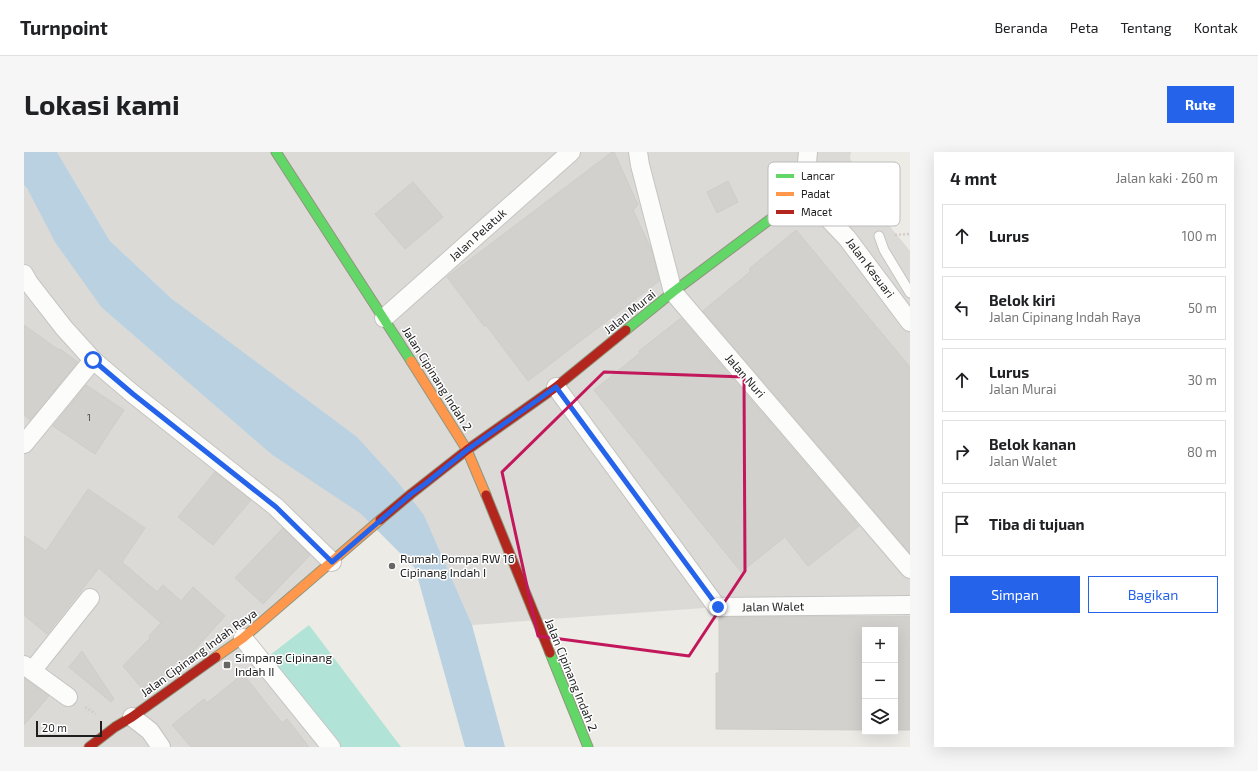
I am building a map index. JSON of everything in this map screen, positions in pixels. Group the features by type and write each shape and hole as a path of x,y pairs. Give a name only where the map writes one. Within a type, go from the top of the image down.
{"street":[{"name":"Jalan Cipinang Indah 2","path":"276,152 384,318 467,450 588,747"},
{"name":"Jalan Pelatuk","path":"384,318 571,152"},
{"name":"Jalan Nuri","path":"638,152 640,165 673,292 910,569"},
{"path":"807,162 808,152"},
{"name":"Jalan Murai","path":"467,450 556,387 673,292 768,221"},
{"name":"Jalan Kasuari","path":"836,226 847,238 910,322"},
{"path":"24,274 29,283 64,328 93,360 139,399 276,507 332,562"},
{"path":"24,444 93,360"},
{"name":"Jalan Walet","path":"556,387 718,607 910,605"},
{"name":"Jalan Cipinang Indah Raya","path":"89,747 115,726 132,717 243,638 411,494 467,450"},
{"path":"68,697 28,668 90,598"},
{"path":"243,638 332,747"},
{"path":"132,717 150,731 161,747"}],"lane":[{"path":"879,236 884,250 910,293"}],"path":[{"path":"68,697 115,726"}],"highlighted area":[{"path":"604,372 744,377 745,571 689,656 538,636 502,472"}],"shaded area":[{"path":"57,152 851,152 850,158 852,162 768,162 768,226 890,226 910,251 910,603 717,607 472,625 424,515 172,299 110,241"},
{"path":"24,185 102,308 271,454 360,512 373,526 243,638 332,747 24,747"}],"green space":[{"path":"309,625 401,747 331,747 261,662"}],"water":[{"path":"24,152 57,152 110,241 172,299 357,437 396,480 424,515 472,625 505,747 465,747 415,568 360,513 271,454 102,308 55,242 27,188 24,185"}],"building":[{"path":"614,152 638,205 633,210 652,251 659,281 528,381 486,325 484,326 447,277"},
{"path":"728,181 738,202 717,213 707,192"},
{"path":"413,182 443,217 405,249 375,214"},
{"path":"796,230 910,367 910,553 703,311 751,271 749,269"},
{"path":"681,318 859,526 808,566 785,537 741,572 594,390 640,353 639,351"},
{"path":"24,325 78,362 30,420 24,415"},
{"path":"86,385 124,410 95,454 53,426"},
{"path":"215,472 251,500 213,545 178,517"},
{"path":"88,489 145,528 122,562 157,592 163,585 181,601 193,587 225,616 181,665 177,661 151,688 145,692 123,666 150,638 149,636 161,623 99,568 47,634 24,615 24,536 46,551"},
{"path":"283,528 310,555 263,604 235,578"},
{"path":"910,616 910,730 898,730 898,627 862,627 862,730 716,729 716,673 719,673 719,617"},
{"path":"82,651 114,699 111,702 69,667"},
{"path":"243,674 282,723 287,719 309,747 191,747 172,725 204,699 207,703"},
{"path":"24,678 49,696 24,725"}],"traffic: fast":[{"path":"276,152 411,361"},
{"path":"626,330 673,292 768,221"},
{"path":"550,653 588,747"}],"traffic: slow":[{"path":"411,361 467,450 486,495"},
{"path":"216,657 243,638 380,520"}],"traffic: jam":[{"path":"380,520 467,450 556,387 626,330"},
{"path":"486,495 550,653"},
{"path":"89,747 115,727 132,717 216,657"}],"place":[{"name":"Rumah Pompa RW 16 Cipinang Indah I","path":"392,566"},
{"name":"Simpang Cipinang Indah II","path":"227,665"}],"route":[{"path":"93,360 207,454 276,507 332,562 411,494 467,450 556,387 718,607"}]}
